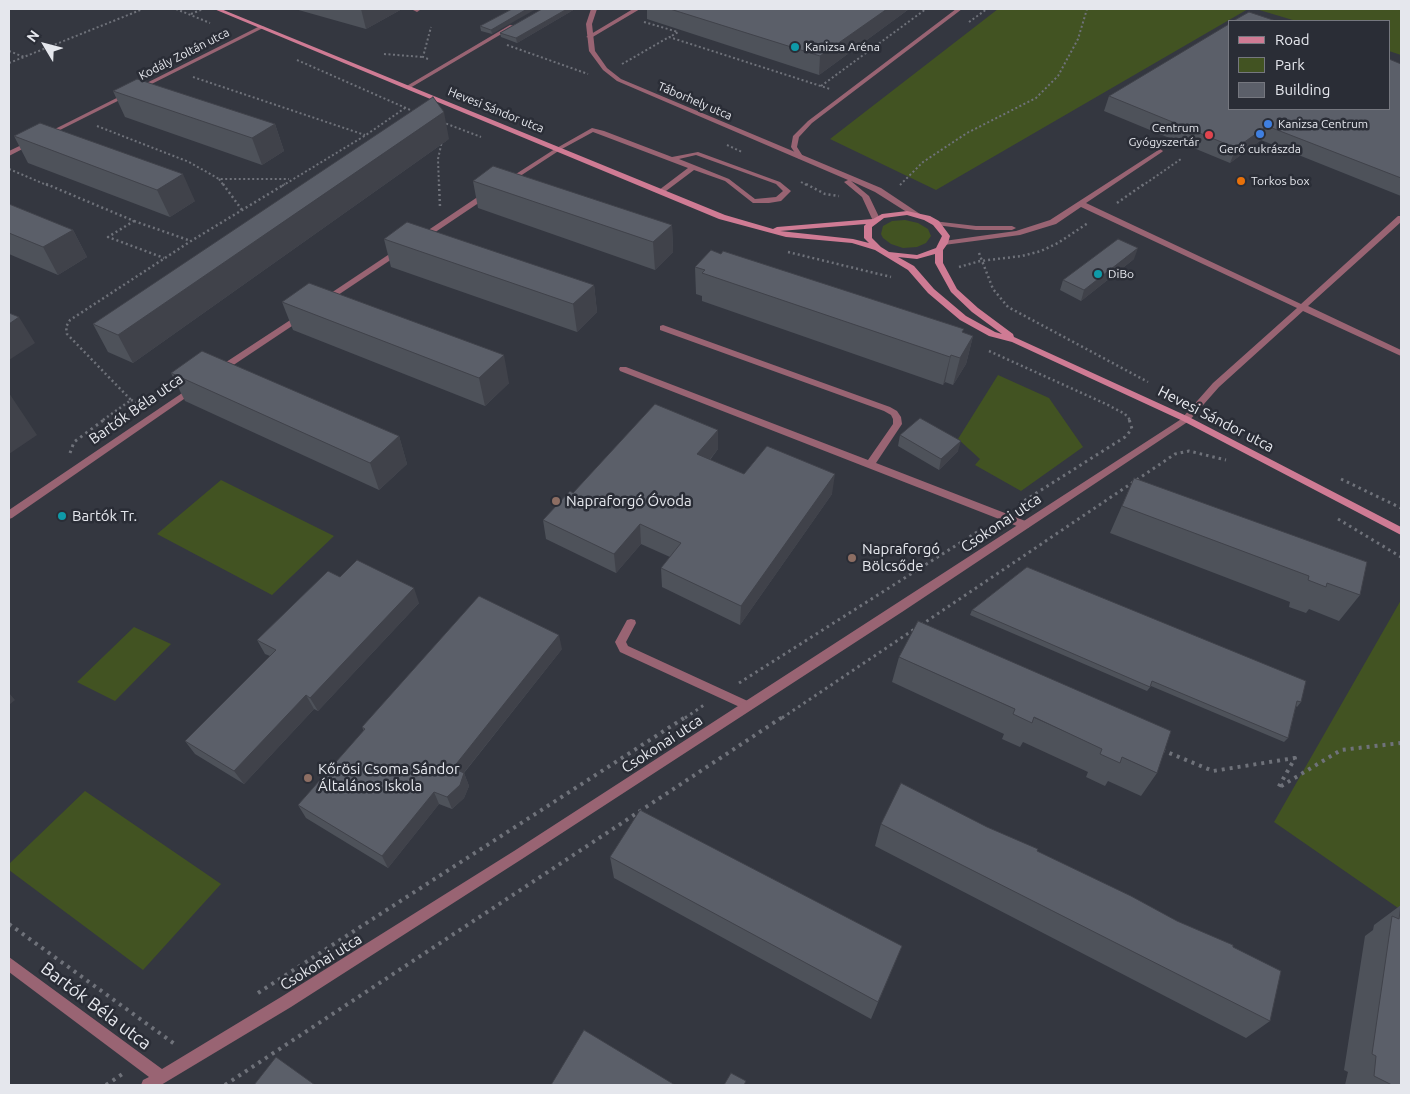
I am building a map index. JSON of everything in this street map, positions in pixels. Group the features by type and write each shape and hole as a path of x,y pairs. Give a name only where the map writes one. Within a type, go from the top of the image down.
{"main road":[{"name":"Hevesi Sándor utca","path":"217,9 722,217 766,230 796,236 853,241 890,254 911,268 931,291 963,318 992,334 1015,340 1186,419 1401,531"},
{"name":"Hevesi Sándor utca","path":"766,230 874,220 898,212 916,214"},
{"path":"916,214 936,223"},
{"path":"874,220 867,231 868,238 878,249"},
{"name":"Hevesi Sándor utca","path":"936,223 946,236 938,263 954,290 975,310 1015,340"},
{"path":"890,254 917,257 942,246"}],"street":[{"path":"594,9 589,24 589,36 637,9"},
{"path":"801,158 794,147 796,136 846,94 959,9"},
{"path":"408,87 520,22"},
{"name":"Kodály Zoltán utca","path":"44,136 262,27"},
{"name":"Táborhely utca","path":"589,36 592,51 605,69 635,89 886,194 916,214"},
{"path":"501,186 558,149 592,130 602,132 670,159 727,180 753,201 778,199 787,191 778,183 696,154 670,159"},
{"path":"9,154 35,141"},
{"path":"942,246 976,239 1017,234 1043,226 1081,204 1160,151"},
{"path":"662,192 693,167"},
{"name":"Táborhely utca","path":"840,175 865,196 874,220"},
{"path":"320,303 493,191"},
{"path":"1081,204 1401,353"},
{"name":"Csokonai utca","path":"148,1085 286,1002 485,876 1186,419 1216,386 1401,218"},
{"path":"936,223 1004,229 1043,226"},
{"path":"214,374 312,309"},
{"path":"663,328 887,409 898,419 897,424 870,465"},
{"path":"623,369 1025,525"},
{"name":"Bartók Béla utca","path":"9,515 206,380"},
{"path":"631,623 620,642 624,649 748,706"},
{"name":"Bartók Béla utca","path":"9,964 162,1077"}],"path":[{"path":"9,63 143,9"},
{"path":"190,15 204,9"},
{"path":"821,86 926,9"},
{"path":"895,189 923,162 967,133 1036,98 1058,76 1078,39 1087,9"},
{"path":"605,69 627,63 678,32 644,22"},
{"path":"423,57 431,27"},
{"path":"670,37 846,94"},
{"path":"9,51 24,57"},
{"path":"384,54 423,57 446,65"},
{"path":"293,58 422,114"},
{"path":"191,77 366,135"},
{"path":"149,399 141,404 131,400 77,346 67,334 66,327 70,320 290,179 366,135 405,108 429,96"},
{"path":"438,120 482,137"},
{"path":"446,123 438,160 440,211 448,206"},
{"path":"96,126 189,162 219,179 242,210"},
{"path":"9,169 191,241"},
{"path":"219,179 290,179"},
{"path":"134,220 108,237 165,258"},
{"path":"976,239 980,260 993,289 1008,307 1154,385"},
{"path":"252,997 1002,516 1062,475 1125,437 1132,429 1131,421 1125,414 983,348"},
{"path":"73,458 70,452 74,442 131,400"},
{"path":"225,1085 658,801 1175,454 1189,451 1235,464"},
{"path":"1334,476 1401,508"},
{"path":"1333,516 1401,557"},
{"path":"903,637 912,641"},
{"path":"1158,748 1213,771 1295,758 1278,788 1341,750 1401,742"},
{"path":"9,924 177,1046"},
{"path":"106,1085 140,1062 177,1046 185,1040"}],"green space":[{"path":"998,9 1248,9 936,190 830,139"},
{"path":"1256,9 1401,9 1401,55 1390,51 1390,20 1293,20"},
{"path":"905,220 918,223 928,229 931,236 926,243 917,247 903,248 891,244 883,238 881,234 883,226 892,221"},
{"path":"998,375 1049,398 1083,447 1021,491 975,465 980,459 958,439"},
{"path":"221,480 334,536 272,595 157,534"},
{"path":"1401,600 1401,910 1274,822"},
{"path":"134,627 171,644 115,701 77,682"},
{"path":"85,791 221,884 143,970 9,870 9,864"}],"building":[{"path":"512,9 527,9 491,30 480,26"},
{"path":"542,9 567,9 516,38 500,33"},
{"path":"670,9 887,9 820,56"},
{"path":"1249,12 1273,20 1235,20"},
{"name":"Kanizsa Centrum","path":"1228,25 1228,110 1390,110 1390,59 1401,64 1401,178 1267,126 1236,148 1109,96"},
{"path":"137,79 275,124 252,138 113,91"},
{"path":"433,97 444,112 118,335 93,324 307,181"},
{"path":"40,123 183,174 157,190 14,136"},
{"path":"493,166 672,225 653,242 473,181"},
{"path":"9,204 73,230 43,247 9,233"},
{"path":"407,222 594,285 573,304 384,239"},
{"path":"1118,239 1138,248 1084,290 1063,280"},
{"path":"711,250 721,254 723,251 964,329 962,332 973,336 960,358 951,355 950,357 702,273 705,270 695,267"},
{"path":"309,283 504,355 479,378 282,302"},
{"path":"9,313 19,317 9,324"},
{"path":"202,351 399,436 370,463 171,373"},
{"path":"655,404 718,430 697,454 744,474 767,446 835,474 741,606 661,568 681,543 640,524 614,554 543,520 570,491 573,493"},
{"path":"920,418 961,441 941,459 900,435"},
{"path":"1134,478 1367,562 1360,595 1327,583 1326,587 1308,580 1309,576 1122,506"},
{"path":"357,560 414,588 310,698 306,695 234,771 185,741 276,650 257,640 328,571 340,577"},
{"path":"1027,567 1306,681 1301,702 1297,701 1288,738 1152,681 1150,687 972,610"},
{"path":"479,596 559,635 453,768 464,773 460,785 447,797 434,792 382,856 298,805 365,729 362,727"},
{"path":"918,621 1171,731 1157,773 1122,757 1120,763 1100,754 1102,749 1034,717 1032,723 1013,714 1015,709 899,657"},
{"path":"901,783 987,827 1038,849 1037,851 1131,896 1177,921 1233,945 1233,947 1281,971 1270,1021 881,824"},
{"path":"640,810 902,946 878,1002 610,857"},
{"path":"1401,905 1401,1085 1392,1085 1374,1076 1376,1056 1372,1054 1392,916 1399,919"},
{"path":"584,1030 675,1085 551,1085"},
{"path":"276,1057 315,1085 254,1085"},
{"path":"731,1073 746,1081 744,1085 724,1085"}],"place":[{"name":"Kanizsa Aréna","path":"795,47"},
{"name":"Kanizsa Centrum","path":"1268,124"},
{"name":"Gerő cukrászda","path":"1260,134"},
{"name":"Centrum Gyógyszertár","path":"1209,135"},
{"name":"Torkos box","path":"1241,181"},
{"name":"DiBo","path":"1098,274"},
{"name":"Napraforgó Óvoda","path":"556,501"},
{"name":"Bartók Tr.","path":"62,516"},
{"name":"Napraforgó Bölcsőde","path":"852,558"},
{"name":"Kőrösi Csoma Sándor Általános Iskola","path":"308,778"}]}
